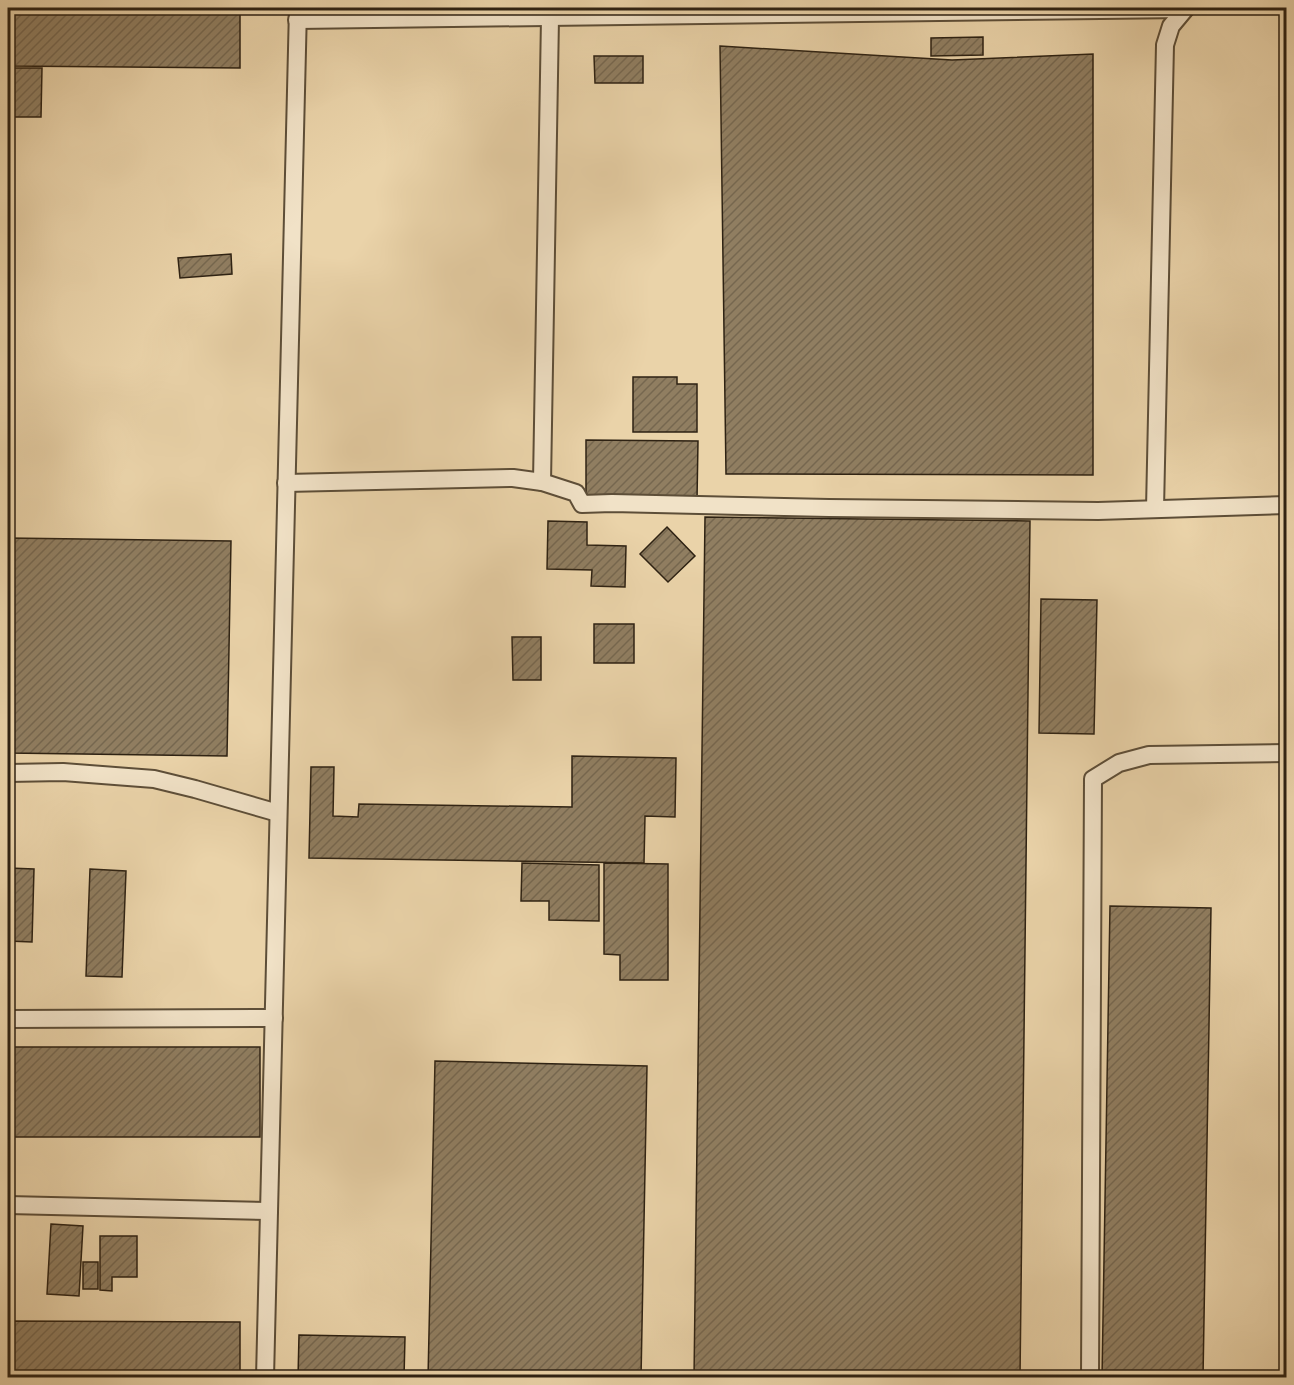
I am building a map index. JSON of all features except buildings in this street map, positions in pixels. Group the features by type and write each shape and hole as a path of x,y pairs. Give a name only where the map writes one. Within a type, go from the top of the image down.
{"lane":[{"path":"265,1377 298,14 550,18 1185,8"},
{"path":"1155,509 1165,45 1171,27 1185,8"},
{"path":"542,482 550,18"},
{"path":"286,483 513,478 542,482 576,494 582,504 1098,511 1287,506"},
{"path":"1090,1377 1093,779 1119,763 1149,755 1287,753"},
{"path":"8,772 63,772 154,779 278,813"},
{"path":"8,1019 274,1018"},
{"path":"8,1205 269,1211"}]}
